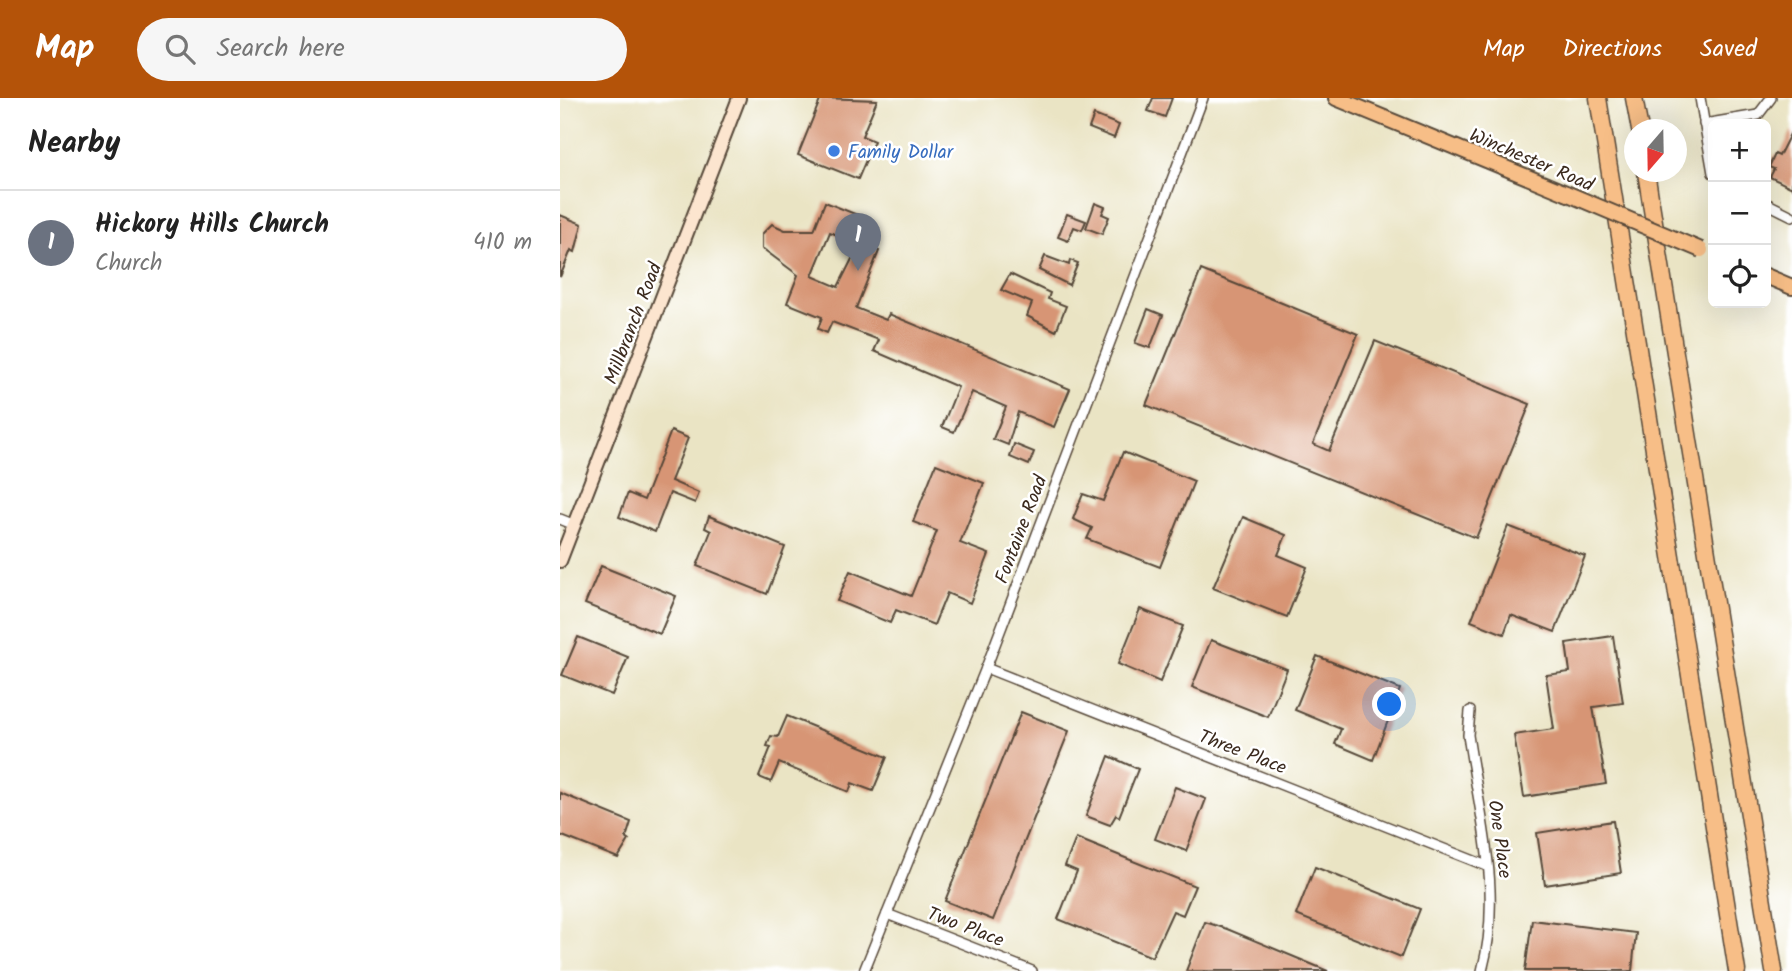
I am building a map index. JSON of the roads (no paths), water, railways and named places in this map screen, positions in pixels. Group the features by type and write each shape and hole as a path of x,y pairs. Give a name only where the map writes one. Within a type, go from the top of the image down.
{"highway":[{"path":"1598,98 1737,971"},
{"path":"1634,98 1638,119"},
{"path":"1648,182 1774,971"}],"main road":[{"name":"Millbranch Road","path":"560,561 739,98"},
{"name":"Winchester Road","path":"1336,98 1707,252"},
{"path":"1771,278 1792,287"}],"street":[{"name":"Fontaine Road","path":"864,971 986,668 1203,98"},
{"path":"1700,98 1708,146"},
{"path":"1704,124 1758,115 1771,98"},
{"path":"1771,206 1792,216"},
{"path":"560,519 575,525"},
{"name":"Three Place","path":"986,668 1487,866"},
{"name":"One Place","path":"1470,711 1468,735 1492,898 1491,940 1482,971"},
{"name":"Two Place","path":"887,914 1032,971"}],"place":[{"name":"Family Dollar","path":"834,151"},
{"name":"Hickory Hills Church","path":"858,271"}]}
